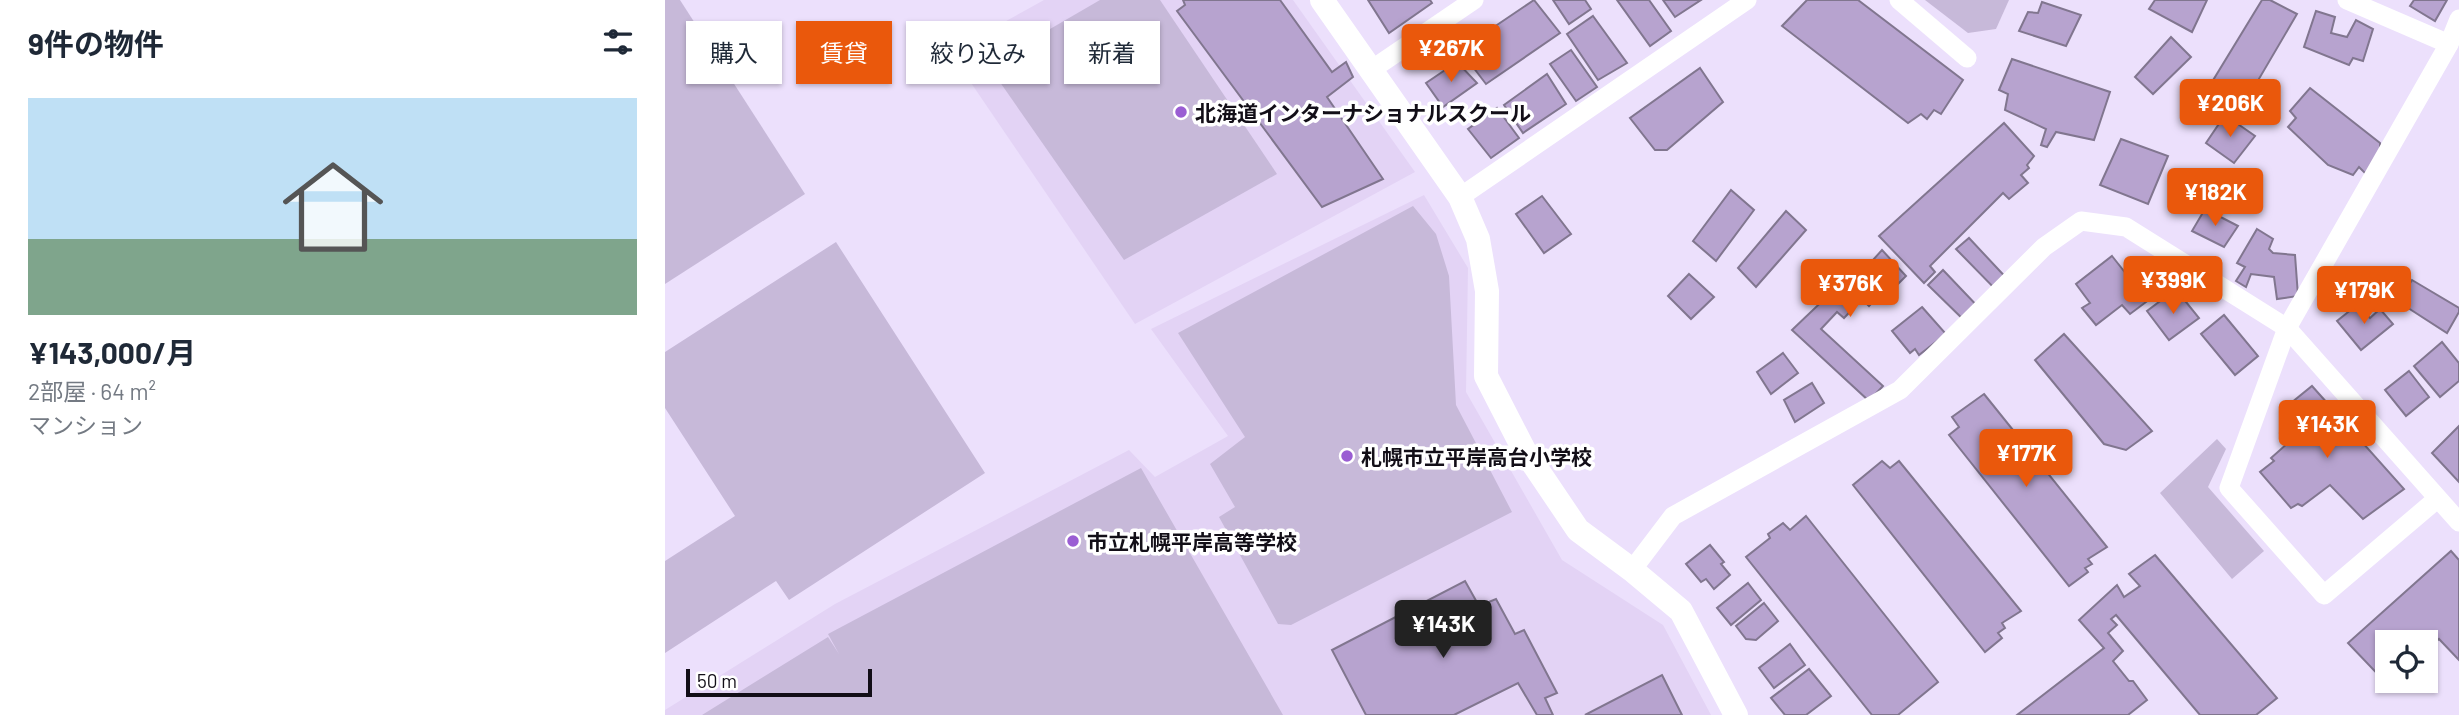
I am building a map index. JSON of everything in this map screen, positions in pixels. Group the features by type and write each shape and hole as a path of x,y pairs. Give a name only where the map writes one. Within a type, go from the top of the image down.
{"street":[{"path":"1322,0 1460,197 1478,239 1487,291 1486,376 1524,450 1579,530 1681,611 1736,715"},
{"path":"1371,70 1474,0"},
{"path":"1460,197 1747,0"},
{"path":"1899,0 1967,58"},
{"path":"2347,0 2449,44"},
{"path":"2437,499 2324,595 2229,488 2287,328 2449,44 2459,19"},
{"path":"1632,570 1673,516 1900,390 2044,247 2081,221 2126,227 2287,328 2459,522"}],"shaded area":[{"path":"665,0 680,0 694,21 686,21 686,84 734,84 805,194 665,284"},
{"name":"北海道インターナショナルスクール","path":"1044,0 1293,0 1415,172 1135,324 972,84 1050,84 1050,21 1006,21"},
{"path":"1100,0 1160,0 1277,174 1124,260 1001,84 1050,84 1050,29"},
{"path":"1925,0 2009,0 1996,29 1968,33"},
{"name":"札幌市立平岸高台小学校","path":"1424,195 1468,268 1466,392 1562,560 1663,625 1711,715 665,715 665,710 835,604 1129,450 1155,477 1228,436 1151,329"},
{"path":"1413,206 1436,234 1449,276 1456,405 1512,512 1291,625 1278,624 1219,517 1235,507 1210,464 1245,437 1178,333"},
{"path":"836,242 985,473 789,600 776,581 665,653 665,561 735,516 665,408 665,352"},
{"path":"2217,439 2226,449 2208,487 2264,551 2232,579 2160,493"},
{"name":"市立札幌平岸高等学校","path":"1141,468 1283,715 702,715 828,637 839,654 828,634"}],"building":[{"path":"1183,0 1280,0 1332,72 1346,62 1353,77 1327,97 1383,179 1322,207 1177,11 1185,5"},
{"path":"1368,0 1430,0 1432,3 1389,33"},
{"path":"1534,0 1560,33 1486,84 1460,50"},
{"path":"1553,0 1585,0 1591,9 1569,24"},
{"path":"1617,0 1649,0 1671,31 1650,46"},
{"path":"1663,0 1701,0 1675,17"},
{"path":"1807,0 1858,0 1963,80 1941,114 1934,110 1927,119 1921,114 1908,123 1782,26"},
{"path":"2155,0 2207,0 2192,32 2149,9"},
{"path":"2262,0 2270,0 2297,14 2246,101 2212,82"},
{"path":"2414,0 2447,0 2435,21 2410,6"},
{"path":"2042,2 2081,15 2066,46 2019,31 2028,12 2038,13"},
{"path":"2316,11 2335,17 2331,33 2347,37 2356,20 2373,29 2363,61 2353,58 2349,65 2304,47"},
{"path":"1593,16 1627,63 1598,80 1567,34"},
{"path":"2171,37 2191,57 2153,94 2135,77"},
{"path":"1571,50 1597,87 1576,101 1550,64"},
{"path":"2012,59 2110,92 2094,140 2056,132 2047,147 2041,145 2046,129 2005,110 2008,94 1999,90"},
{"path":"1457,62 1477,83 1443,107 1426,83"},
{"path":"1700,68 1723,102 1667,150 1655,150 1630,118"},
{"path":"1547,74 1566,104 1523,133 1504,105"},
{"path":"2310,88 2380,143 2380,156 2366,174 2359,167 2353,175 2328,165 2288,127 2296,118 2290,111"},
{"path":"1497,108 1519,138 1491,158 1468,129"},
{"path":"2225,115 2255,136 2234,163 2206,143"},
{"path":"2004,123 2034,156 2027,165 2029,168 2021,175 2028,183 2009,199 2003,193 1930,266 1935,272 1924,283 1879,236"},
{"path":"2121,139 2168,156 2148,204 2100,185"},
{"path":"1731,190 1754,210 1716,261 1693,241"},
{"path":"1542,196 1571,234 1544,253 1516,214"},
{"path":"2205,209 2238,226 2224,247 2192,231"},
{"path":"1786,211 1806,230 1756,287 1738,268"},
{"path":"2257,229 2273,239 2269,249 2273,253 2295,255 2298,296 2277,299 2274,277 2251,274 2246,287 2236,281 2245,267 2237,263"},
{"path":"1969,238 2012,284 2000,294 1956,249"},
{"path":"1882,250 1906,276 1893,289 1889,285 1869,306 1862,299 1844,318 1837,312 1821,329 1883,386 1869,401 1792,330 1859,266 1864,270"},
{"path":"2112,256 2131,280 2141,270 2158,293 2130,314 2122,305 2096,325 2082,308 2090,303 2076,284"},
{"path":"1943,270 1983,312 1969,325 1928,285"},
{"path":"1689,274 1714,297 1691,319 1668,296"},
{"path":"2412,280 2459,308 2447,333 2388,295 2396,281 2407,288"},
{"path":"2171,293 2177,301 2182,297 2199,318 2169,340 2147,311"},
{"path":"2357,305 2370,318 2380,309 2393,324 2361,350 2337,321"},
{"path":"1922,307 1946,334 1919,355 1915,349 1910,353 1892,331"},
{"path":"2224,315 2258,356 2235,375 2201,334"},
{"path":"2064,334 2152,431 2126,450 2104,444 2035,360"},
{"path":"2442,342 2459,363 2459,381 2440,397 2414,366"},
{"path":"1783,353 1798,373 1771,394 1757,372"},
{"path":"2409,371 2429,397 2406,416 2385,390"},
{"path":"1812,383 1824,403 1795,422 1784,400"},
{"path":"2312,386 2404,489 2363,519 2330,485 2302,506 2298,504 2291,508 2260,472 2274,461 2271,458 2288,443 2280,433 2296,418 2286,407"},
{"path":"1984,394 2107,547 2088,559 2092,564 2085,568 2088,572 2069,586 1949,435 1959,427 1952,417"},
{"path":"2459,426 2459,482 2432,453"},
{"path":"1882,461 1890,468 1899,461 2021,611 2002,623 2005,628 1998,633 2002,638 1985,652 1853,485"},
{"path":"1806,516 1938,682 1898,715 1872,715 1746,557 1770,538 1768,534 1783,523 1790,530"},
{"path":"1710,545 1724,562 1721,564 1730,575 1714,589 1706,579 1701,582 1686,564"},
{"path":"2451,551 2459,560 2459,660 2438,640 2438,630 2375,630 2375,671 2348,643"},
{"path":"2155,555 2277,698 2256,715 2200,715 2116,615 2111,619 2117,625 2108,633 2123,651 2113,661 2147,700 2128,715 2017,715 2104,648 2079,620 2117,585 2124,597 2140,586 2129,574"},
{"path":"1465,581 1479,606 1496,599 1515,634 1524,630 1557,693 1545,698 1553,715 1537,715 1518,683 1454,715 1366,715 1332,650"},
{"path":"1748,583 1761,600 1731,625 1717,608"},
{"path":"1764,603 1778,621 1756,640 1746,639 1736,626"},
{"path":"1790,644 1805,665 1774,688 1759,668"},
{"path":"1809,669 1831,696 1806,715 1785,715 1771,698"},
{"path":"1662,675 1682,715 1585,715"}],"place":[{"name":"北海道インターナショナルスクール","path":"1181,112"},
{"name":"札幌市立平岸高台小学校","path":"1347,456"},
{"name":"市立札幌平岸高等学校","path":"1073,541"}]}
